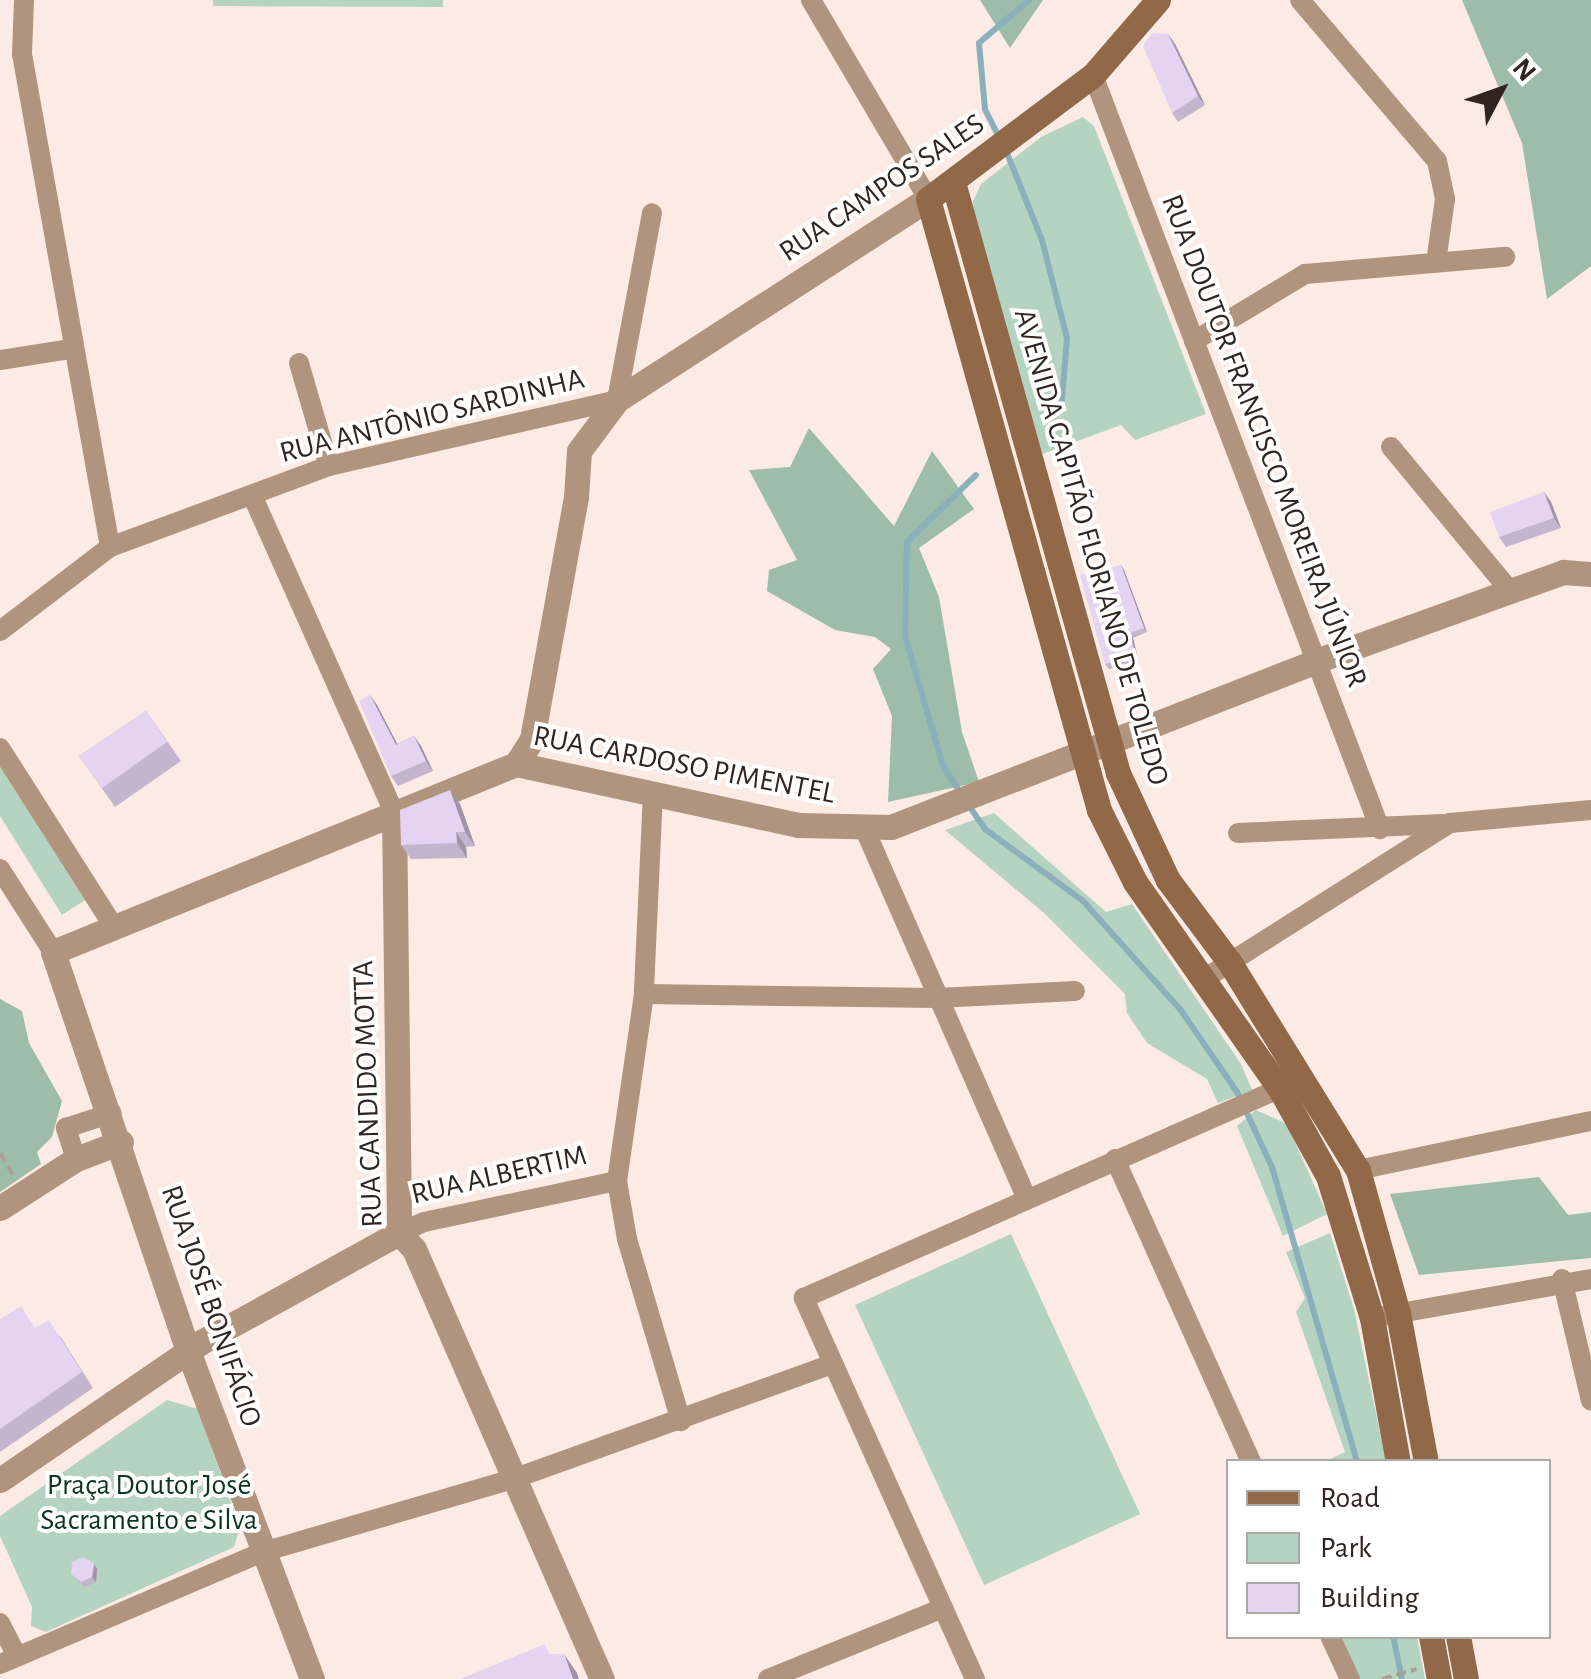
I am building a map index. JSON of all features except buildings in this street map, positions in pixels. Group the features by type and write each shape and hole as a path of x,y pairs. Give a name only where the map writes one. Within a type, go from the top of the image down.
{"main road":[{"name":"RUA CAMPOS SALES","path":"928,198 1037,123 1093,75 1158,0"},
{"name":"AVENIDA CAPITÃO FLORIANO DE TOLEDO","path":"954,182 1109,741 1151,851 1230,963 1280,1088 1358,1170 1398,1313 1425,1459"},
{"name":"AVENIDA CAPITÃO FLORIANO DE TOLEDO","path":"928,198 1083,756 1124,862 1280,1088 1328,1176 1372,1318 1397,1459"},
{"path":"1029,565 1058,560"},
{"path":"1427,1674 1431,1639"},
{"path":"1459,1639 1466,1679"}],"street":[{"path":"24,0 22,54 70,349 110,547"},
{"path":"811,0 928,198"},
{"path":"1300,0 1438,161 1445,199 1436,262"},
{"name":"RUA DOUTOR FRANCISCO MOREIRA JÚNIOR","path":"1093,75 1380,829"},
{"name":"RUA CAMPOS SALES","path":"616,400 928,198"},
{"path":"516,764 532,739 579,451 616,400 652,213"},
{"path":"1194,341 1305,274 1505,257"},
{"path":"0,360 70,349"},
{"path":"299,364 329,466"},
{"name":"RUA ANTÔNIO SARDINHA","path":"0,631 110,547 329,466 616,400"},
{"path":"1391,447 1510,591"},
{"name":"RUA CANDIDO MOTTA","path":"252,494 394,812 399,1233 414,1248 602,1679"},
{"name":"RUA CARDOSO PIMENTEL","path":"54,952 516,764 799,825 864,830 939,812 1316,661 1563,572 1591,574"},
{"path":"0,748 114,927"},
{"path":"654,792 644,994 617,1181 626,1239 681,1420"},
{"path":"1238,833 1380,829 1591,810"},
{"path":"1206,977 1450,823"},
{"path":"864,830 1026,1197"},
{"path":"0,868 54,952"},
{"name":"RUA JOSÉ BONIFÁCIO","path":"54,952 112,1113 188,1351 312,1679"},
{"path":"644,994 936,998 1074,990"},
{"path":"975,1679 829,1365 804,1298 1280,1088"},
{"path":"76,1159 66,1128 112,1113"},
{"path":"1358,1170 1591,1120"},
{"path":"0,1208 76,1159 121,1142"},
{"path":"1115,1160 1251,1459"},
{"name":"RUA ALBERTIM","path":"0,1480 188,1351 399,1233 617,1181"},
{"path":"1372,1318 1562,1279 1591,1278"},
{"path":"1562,1279 1591,1401"},
{"path":"0,1623 9,1660 264,1552 513,1479 829,1365"},
{"path":"768,1679 943,1608"},
{"path":"1331,1639 1346,1678"}],"path":[{"path":"0,1153 13,1175"},
{"path":"1383,1678 1427,1674"}],"green space":[{"path":"213,0 443,0 443,7 213,6"},
{"path":"980,0 1043,0 1010,48"},
{"path":"1462,0 1591,0 1591,266 1547,299 1522,143"},
{"path":"1083,117 1094,126 1206,414 1135,440 1121,425 1037,456 974,222 973,201 981,184 1041,137"},
{"path":"809,428 894,526 932,451 974,509 919,548 939,597 962,732 979,782 888,802 892,716 873,669 891,649 875,637 835,630 767,591 769,570 797,560 749,470 790,467"},
{"path":"0,765 85,900 62,915 0,816"},
{"path":"994,813 1106,912 1132,904 1241,1064 1252,1090 1218,1103 1207,1079 1147,1043 1127,1013 1125,994 1044,913 945,830"},
{"path":"0,999 22,1011 29,1043 62,1101 52,1137 37,1152 41,1164 0,1192"},
{"path":"1256,1110 1287,1124 1327,1214 1283,1236 1237,1126"},
{"path":"1539,1177 1568,1215 1591,1212 1591,1258 1419,1275 1390,1194"},
{"path":"1330,1233 1354,1309 1386,1459 1330,1459 1345,1452 1296,1312 1305,1298 1286,1252"},
{"path":"1011,1234 1140,1514 984,1585 855,1305"},
{"name":"Praça Doutor José Sacramento e Silva","path":"167,1400 198,1409 240,1527 234,1547 46,1632 31,1626 32,1607 0,1536 0,1516"},
{"path":"1341,1639 1417,1639 1425,1679 1359,1679"}],"waterway":[{"path":"999,137 985,109 979,43 1029,0"},
{"path":"1005,148 1042,240 1067,338 1061,411"},
{"path":"960,792 943,766 905,636 907,542 976,475"},
{"path":"967,803 985,829 1083,901 1180,1009 1237,1092 1272,1167 1356,1459"},
{"path":"1394,1639 1402,1679"}]}
